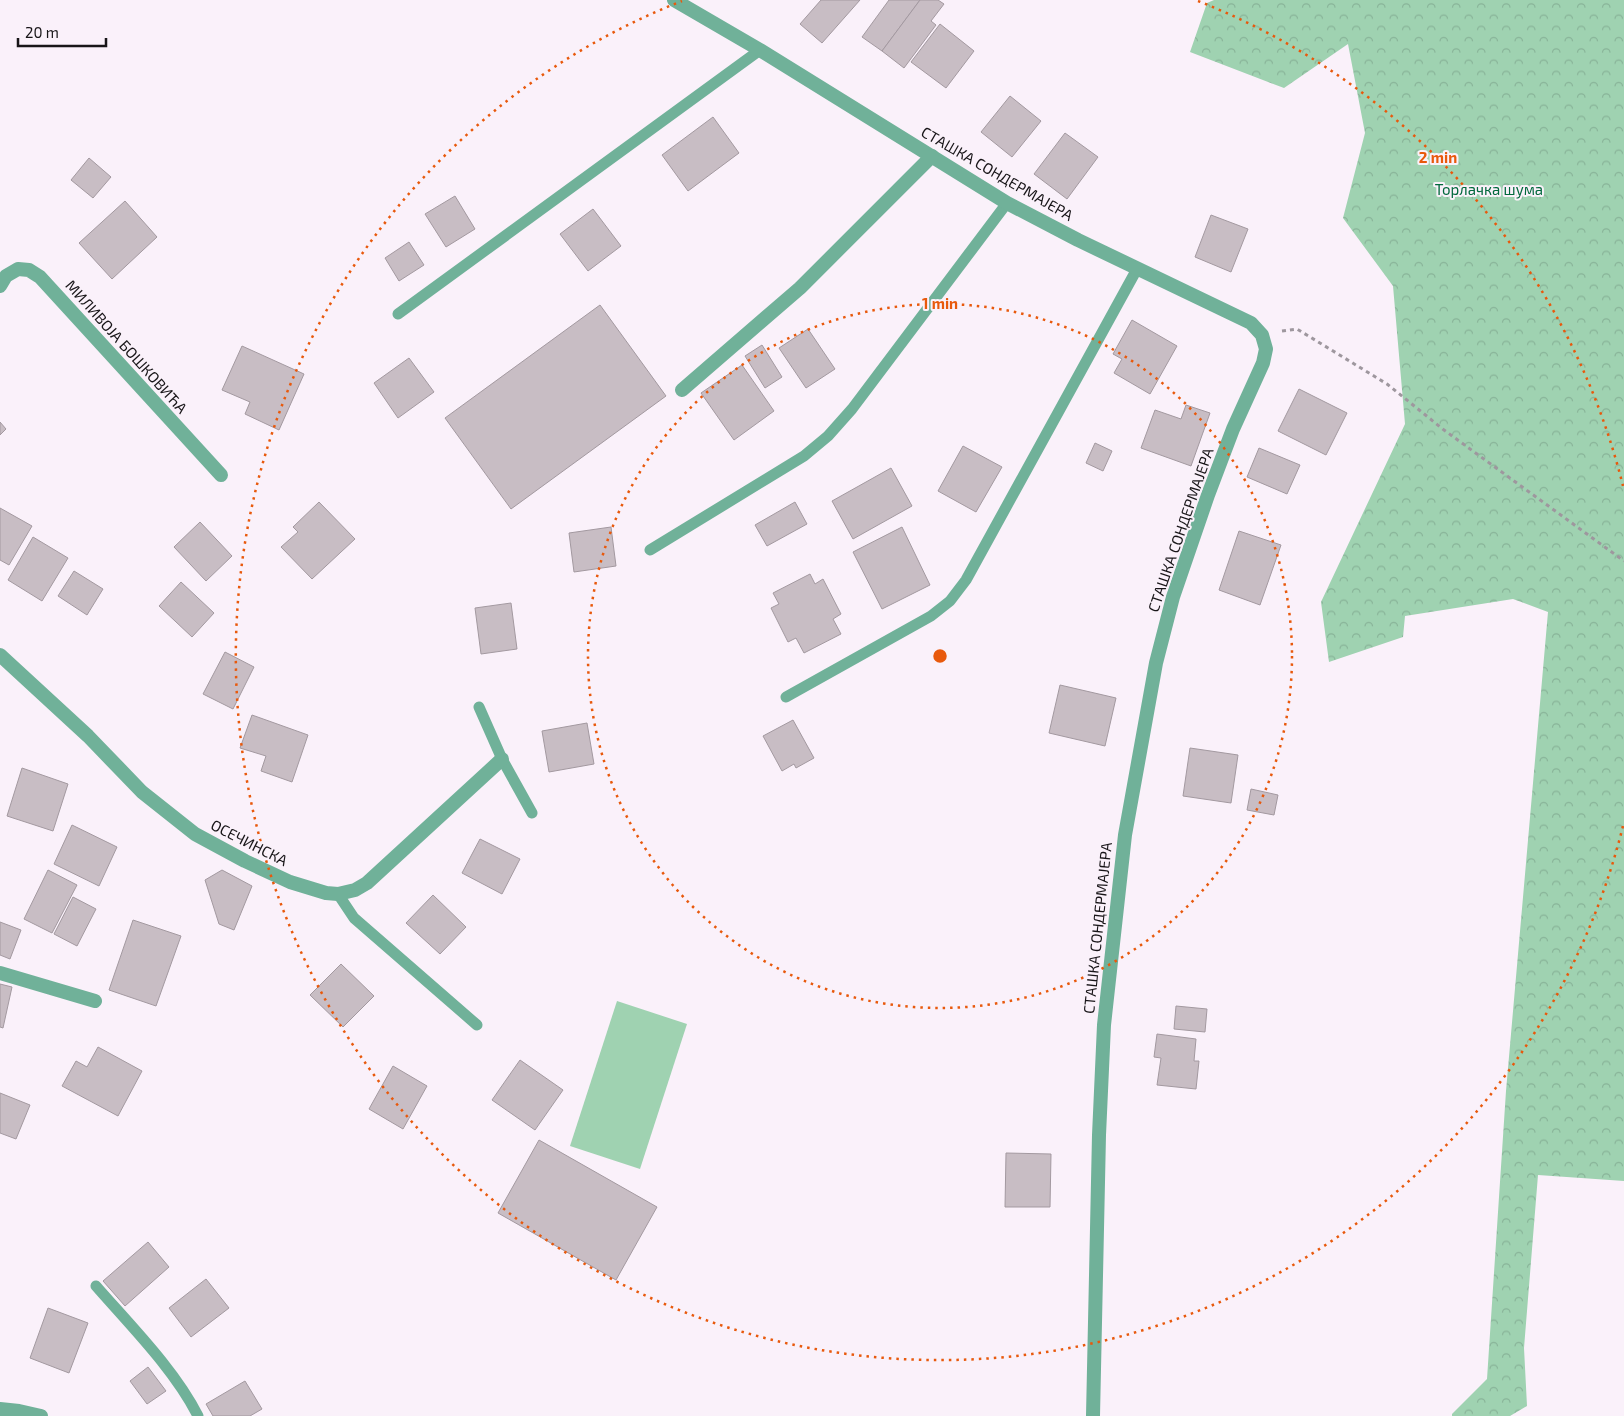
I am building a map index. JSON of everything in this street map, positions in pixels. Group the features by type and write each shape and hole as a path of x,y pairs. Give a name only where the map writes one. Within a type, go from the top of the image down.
{"street":[{"name":"СТАШКА СОНДЕРМАЈЕРА","path":"674,0 760,50 1007,203 1136,269 1251,323 1262,334 1266,349 1263,363 1233,429 1173,597 1156,663 1125,835 1104,1025 1099,1135 1093,1416"},
{"path":"682,390 800,288 932,156"},
{"name":"МИЛИВОЈА БОШКОВИЋА","path":"0,286 6,276 18,269 29,270 40,277 222,475"},
{"name":"ОСЕЧИНСКА","path":"0,655 88,736 142,792 195,834 245,861 290,882 326,893 338,894 355,890 367,883 502,759"},
{"path":"0,973 95,1002"},
{"path":"0,1409 19,1410 41,1416"}],"lane":[{"path":"398,314 760,50"},
{"path":"650,550 804,456 828,436 852,409 1007,203"},
{"path":"786,696 931,616 950,601 966,580 1136,269"},
{"path":"479,707 502,759 532,814"},
{"path":"338,894 354,918 477,1025"},
{"path":"96,1286 176,1379 191,1401 198,1416"}],"path":[{"path":"1262,334 1297,329 1387,384 1444,430 1624,561"}],"green space":[{"name":"Торлачка шума","path":"1214,0 1624,0 1624,1181 1538,1175 1524,1348 1527,1406 1510,1416 1452,1416 1452,1414 1487,1379 1506,1091 1548,612 1513,599 1405,616 1403,637 1329,662 1321,602 1405,424 1393,286 1343,218 1365,133 1348,44 1284,88 1190,52 1207,3"},
{"path":"617,1001 687,1024 640,1169 570,1146"}],"building":[{"path":"821,0 860,0 822,43 800,24"},
{"path":"889,0 920,0 882,51 862,37"},
{"path":"920,0 938,0 944,4 931,21 936,25 904,68 882,51"},
{"path":"940,24 974,51 946,88 911,62"},
{"path":"1010,96 1041,121 1012,157 981,132"},
{"path":"713,117 739,153 688,191 662,155"},
{"path":"1065,133 1098,157 1067,199 1034,174"},
{"path":"89,158 111,177 93,198 71,180"},
{"path":"455,196 475,229 446,247 425,214"},
{"path":"125,201 157,237 112,279 79,243"},
{"path":"593,209 621,246 588,271 560,234"},
{"path":"1211,215 1248,229 1231,272 1195,257"},
{"path":"409,242 424,265 399,281 385,258"},
{"path":"600,305 666,396 511,509 445,418"},
{"path":"1132,320 1177,346 1150,394 1114,373 1122,359 1113,354"},
{"path":"808,329 835,369 806,388 779,348"},
{"path":"762,345 782,377 765,388 745,356"},
{"path":"242,346 304,374 279,430 245,414 250,402 222,390"},
{"path":"409,358 434,392 398,418 374,383"},
{"path":"742,365 774,411 734,440 701,393"},
{"path":"1299,389 1347,413 1326,455 1278,431"},
{"path":"1186,405 1210,413 1191,466 1141,448 1155,410 1181,419"},
{"path":"0,422 6,429 0,435"},
{"path":"1095,443 1112,451 1103,471 1086,463"},
{"path":"963,446 1002,467 976,512 938,491"},
{"path":"1259,448 1300,465 1287,494 1247,477"},
{"path":"891,468 912,506 853,539 832,501"},
{"path":"319,502 355,539 312,579 281,547 298,532 293,527"},
{"path":"795,502 807,524 767,546 755,525"},
{"path":"0,508 32,526 9,565 0,560"},
{"path":"200,522 232,556 206,581 174,547"},
{"path":"611,527 616,566 574,572 569,533"},
{"path":"902,527 930,585 882,609 853,552"},
{"path":"1239,531 1281,545 1260,605 1219,590"},
{"path":"33,537 68,558 42,601 8,580"},
{"path":"74,571 103,589 87,615 58,596"},
{"path":"810,574 815,584 823,579 841,614 833,619 841,634 804,653 796,638 788,642 771,608 779,604 773,593"},
{"path":"181,582 214,613 192,637 159,606"},
{"path":"511,603 517,649 481,654 475,608"},
{"path":"225,652 254,667 233,709 203,694"},
{"path":"1060,685 1116,698 1105,746 1049,733"},
{"path":"252,715 308,735 292,782 261,771 266,756 240,748"},
{"path":"793,720 814,758 796,768 794,764 782,771 763,736"},
{"path":"587,723 594,764 549,772 542,731"},
{"path":"1190,748 1238,755 1231,803 1183,796"},
{"path":"22,768 68,784 53,831 7,816"},
{"path":"1251,789 1278,795 1274,815 1247,810"},
{"path":"72,825 117,847 99,886 54,864"},
{"path":"480,839 520,859 502,894 462,873"},
{"path":"48,870 77,885 52,933 24,919"},
{"path":"222,870 252,886 234,930 219,924 205,880"},
{"path":"433,895 466,927 440,954 406,923"},
{"path":"73,897 96,909 77,946 54,934"},
{"path":"133,920 181,936 156,1006 109,990"},
{"path":"0,922 21,930 10,959 0,955"},
{"path":"341,964 374,996 343,1027 310,995"},
{"path":"0,984 12,987 3,1028 0,1027"},
{"path":"1176,1006 1207,1009 1205,1032 1174,1029"},
{"path":"1157,1034 1196,1039 1194,1061 1199,1061 1196,1089 1157,1085 1161,1058 1154,1057"},
{"path":"98,1047 142,1071 118,1116 62,1086 76,1061 87,1067"},
{"path":"520,1060 563,1090 535,1130 492,1100"},
{"path":"393,1066 427,1086 403,1129 369,1109"},
{"path":"0,1093 30,1105 16,1139 0,1133"},
{"path":"539,1140 657,1207 616,1280 498,1213"},
{"path":"1006,1153 1051,1154 1050,1207 1005,1207"},
{"path":"148,1242 169,1267 125,1306 103,1281"},
{"path":"206,1279 229,1308 191,1337 169,1308"},
{"path":"48,1308 88,1323 69,1373 30,1358"},
{"path":"148,1367 166,1391 147,1404 130,1381"},
{"path":"245,1381 262,1409 250,1416 213,1416 206,1404"}]}
